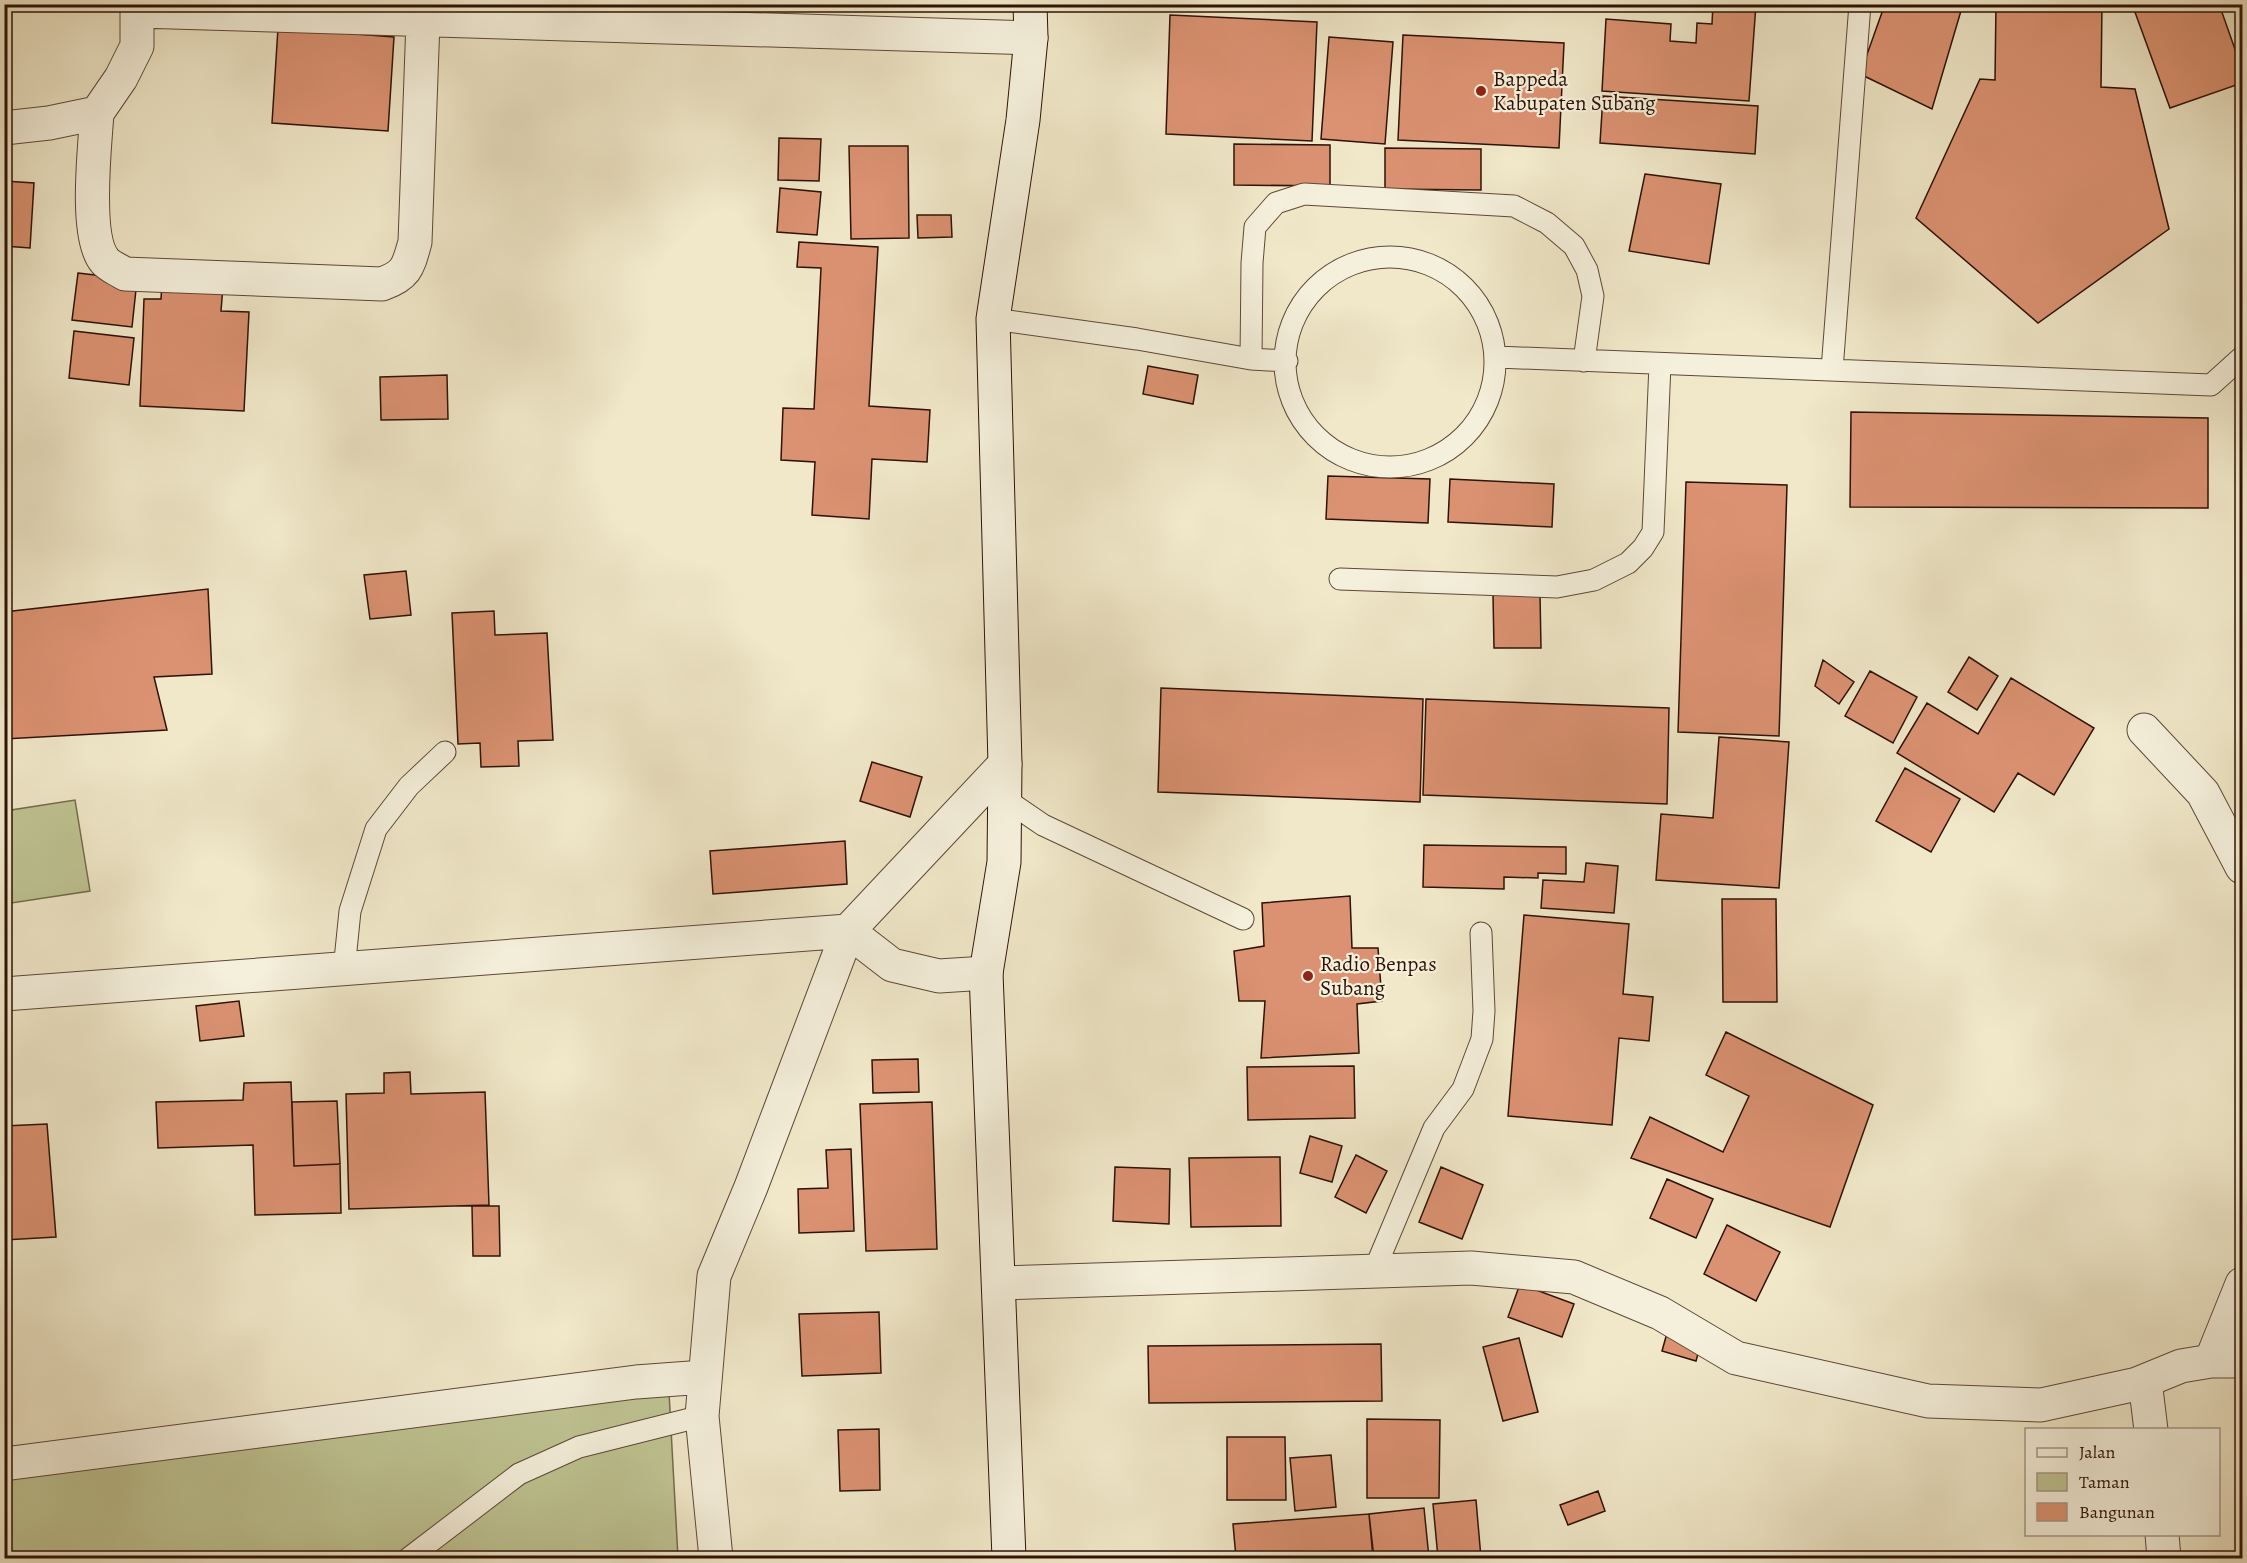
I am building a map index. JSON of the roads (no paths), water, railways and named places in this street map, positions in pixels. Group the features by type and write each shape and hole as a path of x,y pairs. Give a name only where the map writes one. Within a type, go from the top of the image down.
{"street":[{"path":"1008,1558 986,974 1004,862 1005,800 993,319 1023,120 1031,38 1030,4"},
{"path":"423,21 415,242 408,267 398,278 382,284 125,274 105,261 94,238 92,174 97,113 122,78 137,46 137,8 423,21 1031,38"},
{"path":"4,128 49,123 97,113"},
{"path":"2144,730 2203,793 2242,867"},
{"path":"716,1558 702,1416 714,1276 751,1187 848,931 1005,764"},
{"path":"4,994 848,931 892,965 939,976 986,974"},
{"path":"999,1283 1471,1268 1574,1277 1660,1313 1736,1358 1928,1401 2040,1405 2145,1381 2181,1366 2227,1361 2242,1284"},
{"path":"4,1464 636,1382 704,1377"},
{"path":"2145,1381 2151,1428"},
{"path":"2162,1536 2164,1558"}],"lane":[{"path":"1832,370 1860,4"},
{"path":"1251,359 1252,263 1255,227 1276,203 1304,194 1514,206 1547,223 1574,246 1587,270 1593,296 1584,361"},
{"path":"1399,255 1447,271 1483,308 1497,357 1487,408 1455,447 1408,467 1357,463 1314,435 1288,391 1286,340 1308,293 1348,263 1399,255"},
{"path":"993,319 1137,339 1251,359 1287,361"},
{"path":"1497,357 2211,385 2242,357"},
{"path":"1340,579 1557,587 1594,580 1628,563 1643,548 1653,532 1660,364"},
{"path":"344,970 350,911 376,829 409,786 445,752"},
{"path":"1005,800 1043,825 1243,920"},
{"path":"1374,1270 1434,1128 1463,1089 1479,1049 1484,1011 1481,933"},
{"path":"409,1558 519,1474 579,1447 702,1416"}],"place":[{"name":"Bappeda Kabupaten Subang","path":"1481,91"},
{"name":"Radio Benpas Subang","path":"1308,976"}]}
